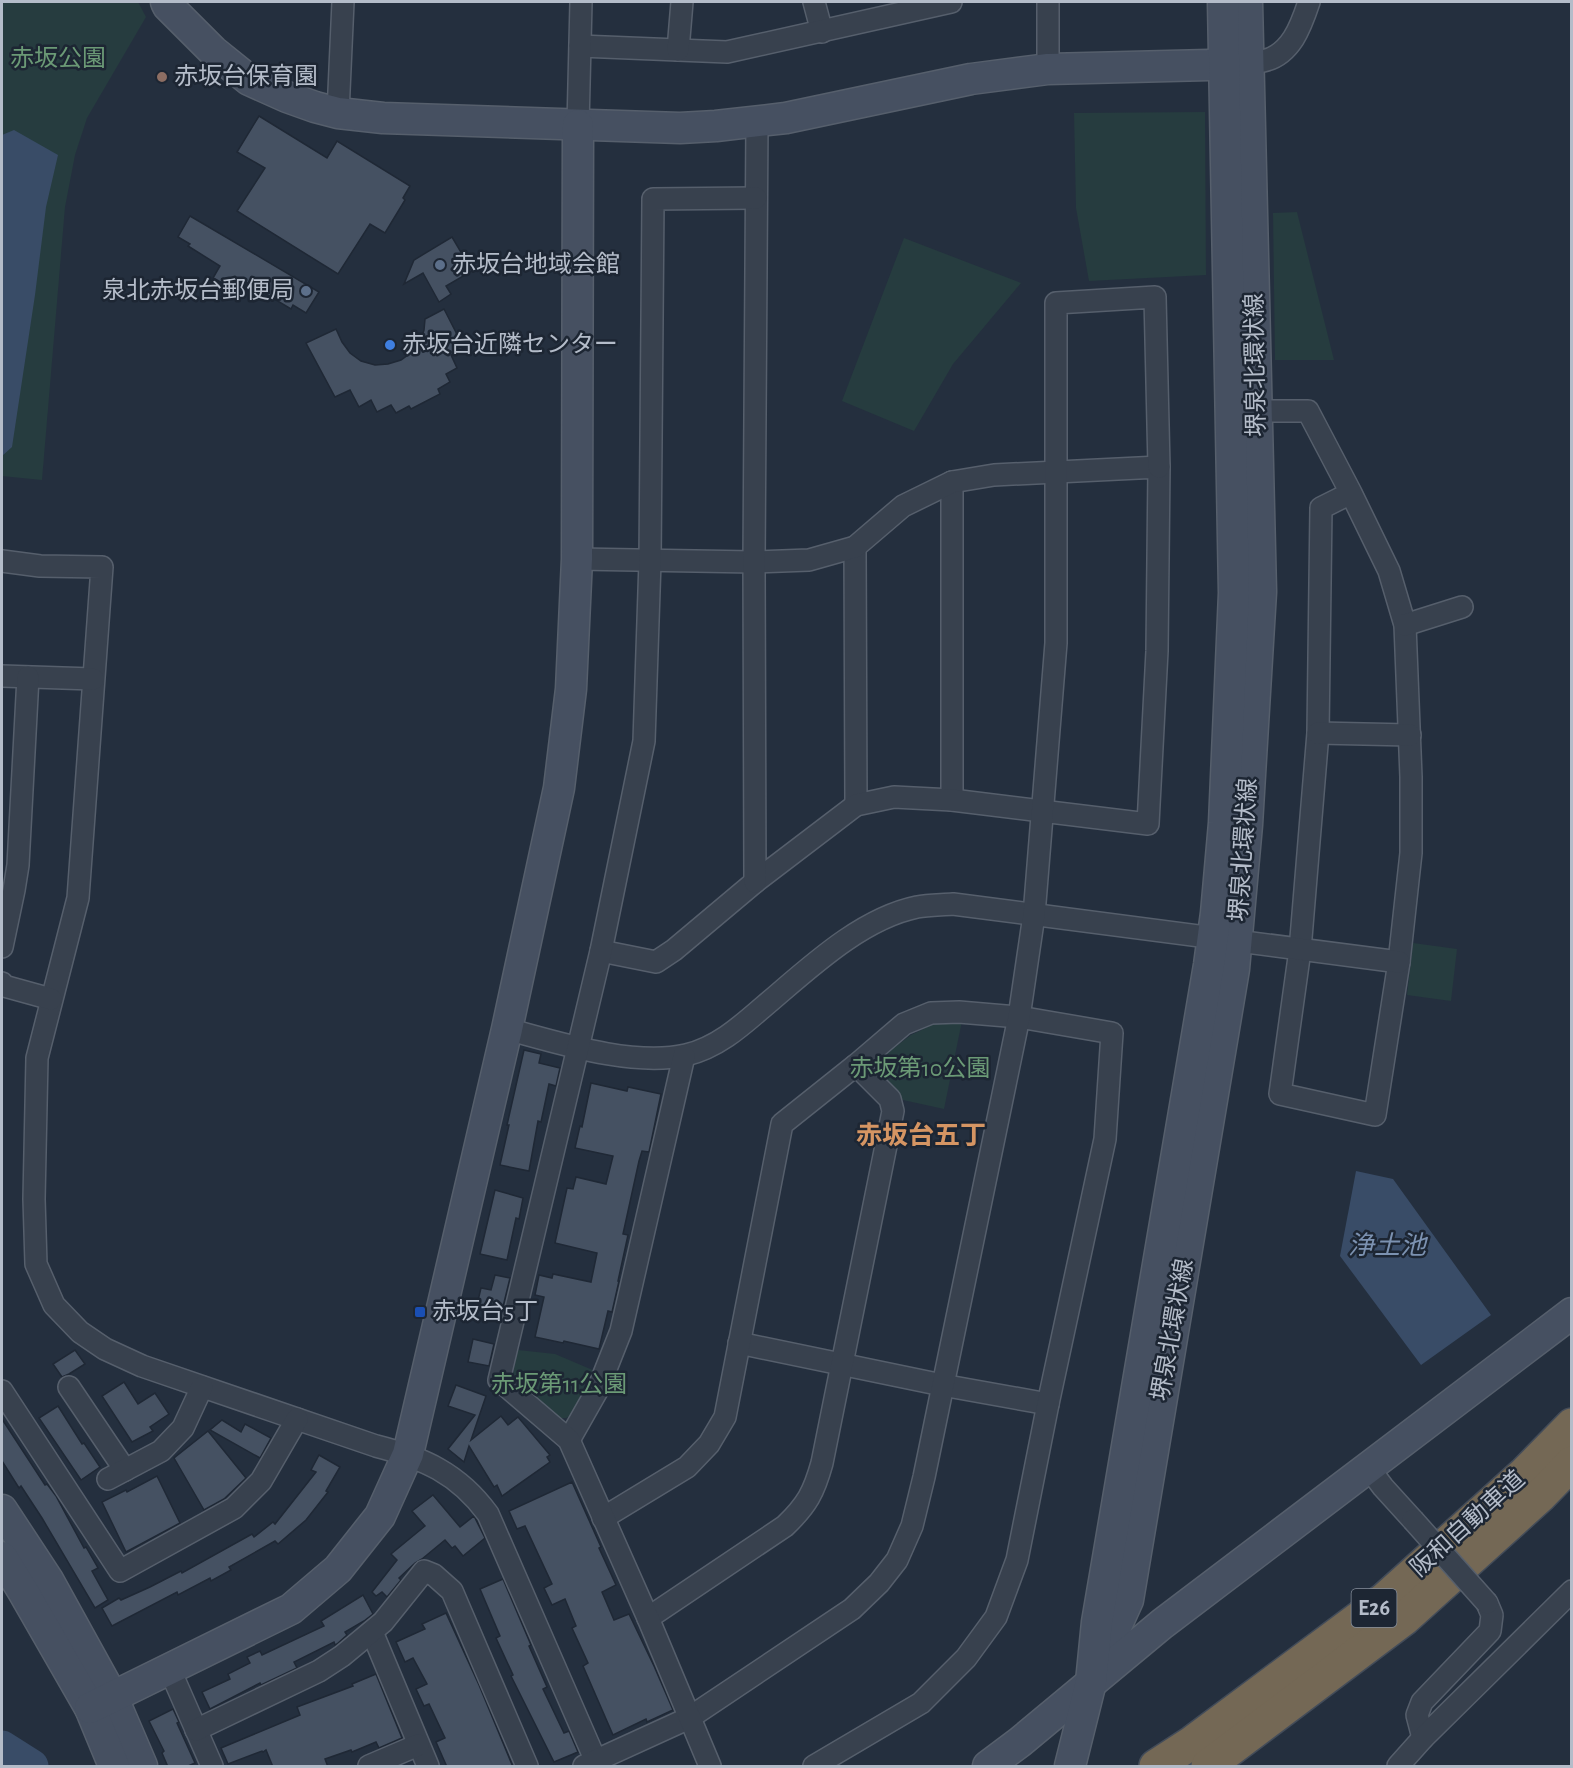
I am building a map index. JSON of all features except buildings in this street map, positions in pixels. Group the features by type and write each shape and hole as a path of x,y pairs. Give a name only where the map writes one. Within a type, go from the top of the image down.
{"highway":[{"name":"阪和自動車道","path":"1156,1767 1385,1599 1524,1474 1572,1425"},
{"name":"阪和自動車道","path":"1208,1767 1405,1618 1540,1496 1572,1463"}],"street":[{"path":"166,2 213,51 249,80 315,108 383,118 680,128 786,118 971,79 1048,69 1209,65 1263,61 1280,53 1293,41 1309,2"},
{"path":"338,113 343,2"},
{"path":"101,1702 291,1609 338,1569 381,1516 408,1454 507,1029 559,788 571,689 577,560 578,125 581,2"},
{"path":"678,50 682,2"},
{"path":"814,2 822,32"},
{"path":"580,46 727,52 951,2"},
{"path":"1048,2 1048,69"},
{"name":"堺泉北環状線","path":"1070,1767 1091,1682 1096,1622 1246,825 1261,592 1258,411 1237,63 1223,2"},
{"name":"堺泉北環状線","path":"1225,939 1224,823 1234,593 1237,63 1247,2"},
{"path":"755,882 754,562 757,122"},
{"path":"710,1767 648,1618 569,1440 499,1380 601,951 644,741 650,561 653,199 756,198"},
{"path":"2,561 40,566 102,567 78,898 37,1058 34,1199 36,1264 54,1305 80,1332 105,1349 142,1366 376,1446 408,1454 450,1475 476,1498 488,1514 592,1765 689,1718 852,1608 879,1583 897,1560 912,1526 1018,1017 1034,915 1044,812 1056,643 1056,303 1155,297 1159,467 1157,651 1148,824 1044,812 952,800 894,797 856,805 656,962 601,951"},
{"path":"1258,411 1308,411 1351,493 1389,572 1405,625 1410,735 1411,853 1399,962 1375,1115 1280,1094 1300,950 1318,734 1321,508 1351,493"},
{"path":"577,560 754,562 809,560 855,548 903,506 952,482 994,475 1159,467"},
{"path":"952,482 952,800"},
{"path":"855,548 856,805"},
{"path":"1405,625 1462,607"},
{"path":"2,676 93,679"},
{"path":"2,947 18,865 28,677"},
{"path":"1318,734 1410,735"},
{"path":"507,1029 577,1048 647,1059 684,1056 703,1051 729,1036 828,952 874,922 917,907 953,904 1399,962"},
{"path":"2,983 4,987 51,999"},
{"path":"603,1518 687,1467 710,1444 724,1418 782,1124 904,1024 930,1013 959,1012 1018,1017 1112,1033 1105,1139 1017,1560 996,1617 966,1659 921,1703 814,1767"},
{"path":"569,1440 598,1389 621,1331 684,1056"},
{"path":"648,1618 785,1526 800,1511 815,1487 822,1463 893,1111 890,1099 856,1065"},
{"path":"988,1767 1162,1624 1572,1313"},
{"path":"738,1343 942,1385 1048,1404"},
{"path":"69,1387 116,1474 161,1451 183,1428 202,1387"},
{"path":"2,1390 120,1571 234,1509 261,1481 297,1419"},
{"path":"1368,1467 1383,1487 1487,1603 1492,1615 1490,1631 1422,1702 1417,1715 1424,1738"},
{"path":"2,1510 48,1580 101,1702 114,1767"},
{"path":"2,1557 24,1593 101,1702 142,1767"},
{"path":"196,1730 319,1671 342,1656 383,1622 424,1571 434,1575 452,1591 526,1767"},
{"path":"1398,1767 1424,1738 1572,1591"},
{"path":"372,1632 428,1767"},
{"path":"170,1670 212,1767"},
{"path":"369,1767 418,1745"}],"green space":[{"name":"赤坂公園","path":"2,2 138,2 146,17 87,118 75,155 65,207 42,480 2,476"},
{"path":"1205,112 1206,275 1089,281 1076,208 1074,113"},
{"path":"1297,212 1334,360 1275,360 1273,213"},
{"path":"904,238 1021,283 953,364 914,431 842,401"},
{"path":"1413,943 1457,949 1451,1001 1407,995"},
{"name":"赤坂第10公園","path":"962,1021 944,1109 903,1100 881,1072 882,1057 911,1035 932,1025"},
{"name":"赤坂第11公園","path":"518,1350 555,1354 595,1371 572,1415 560,1418 516,1382 513,1372"}],"water":[{"path":"14,130 58,155 46,207 12,447 2,456 2,135"},
{"name":"浄土池","path":"1356,1171 1393,1179 1491,1315 1421,1365 1340,1256"}],"waterway":[{"path":"2,1747 32,1766"}],"place":[{"name":"赤坂台保育園","path":"162,77"},
{"name":"赤坂台地域会館","path":"440,265"},
{"name":"泉北赤坂台郵便局","path":"306,291"},
{"name":"赤坂台近隣センター","path":"390,345"},
{"name":"赤坂台5丁","path":"420,1312"}],"district":[{"name":"赤坂台五丁","path":"921,1136"}]}
